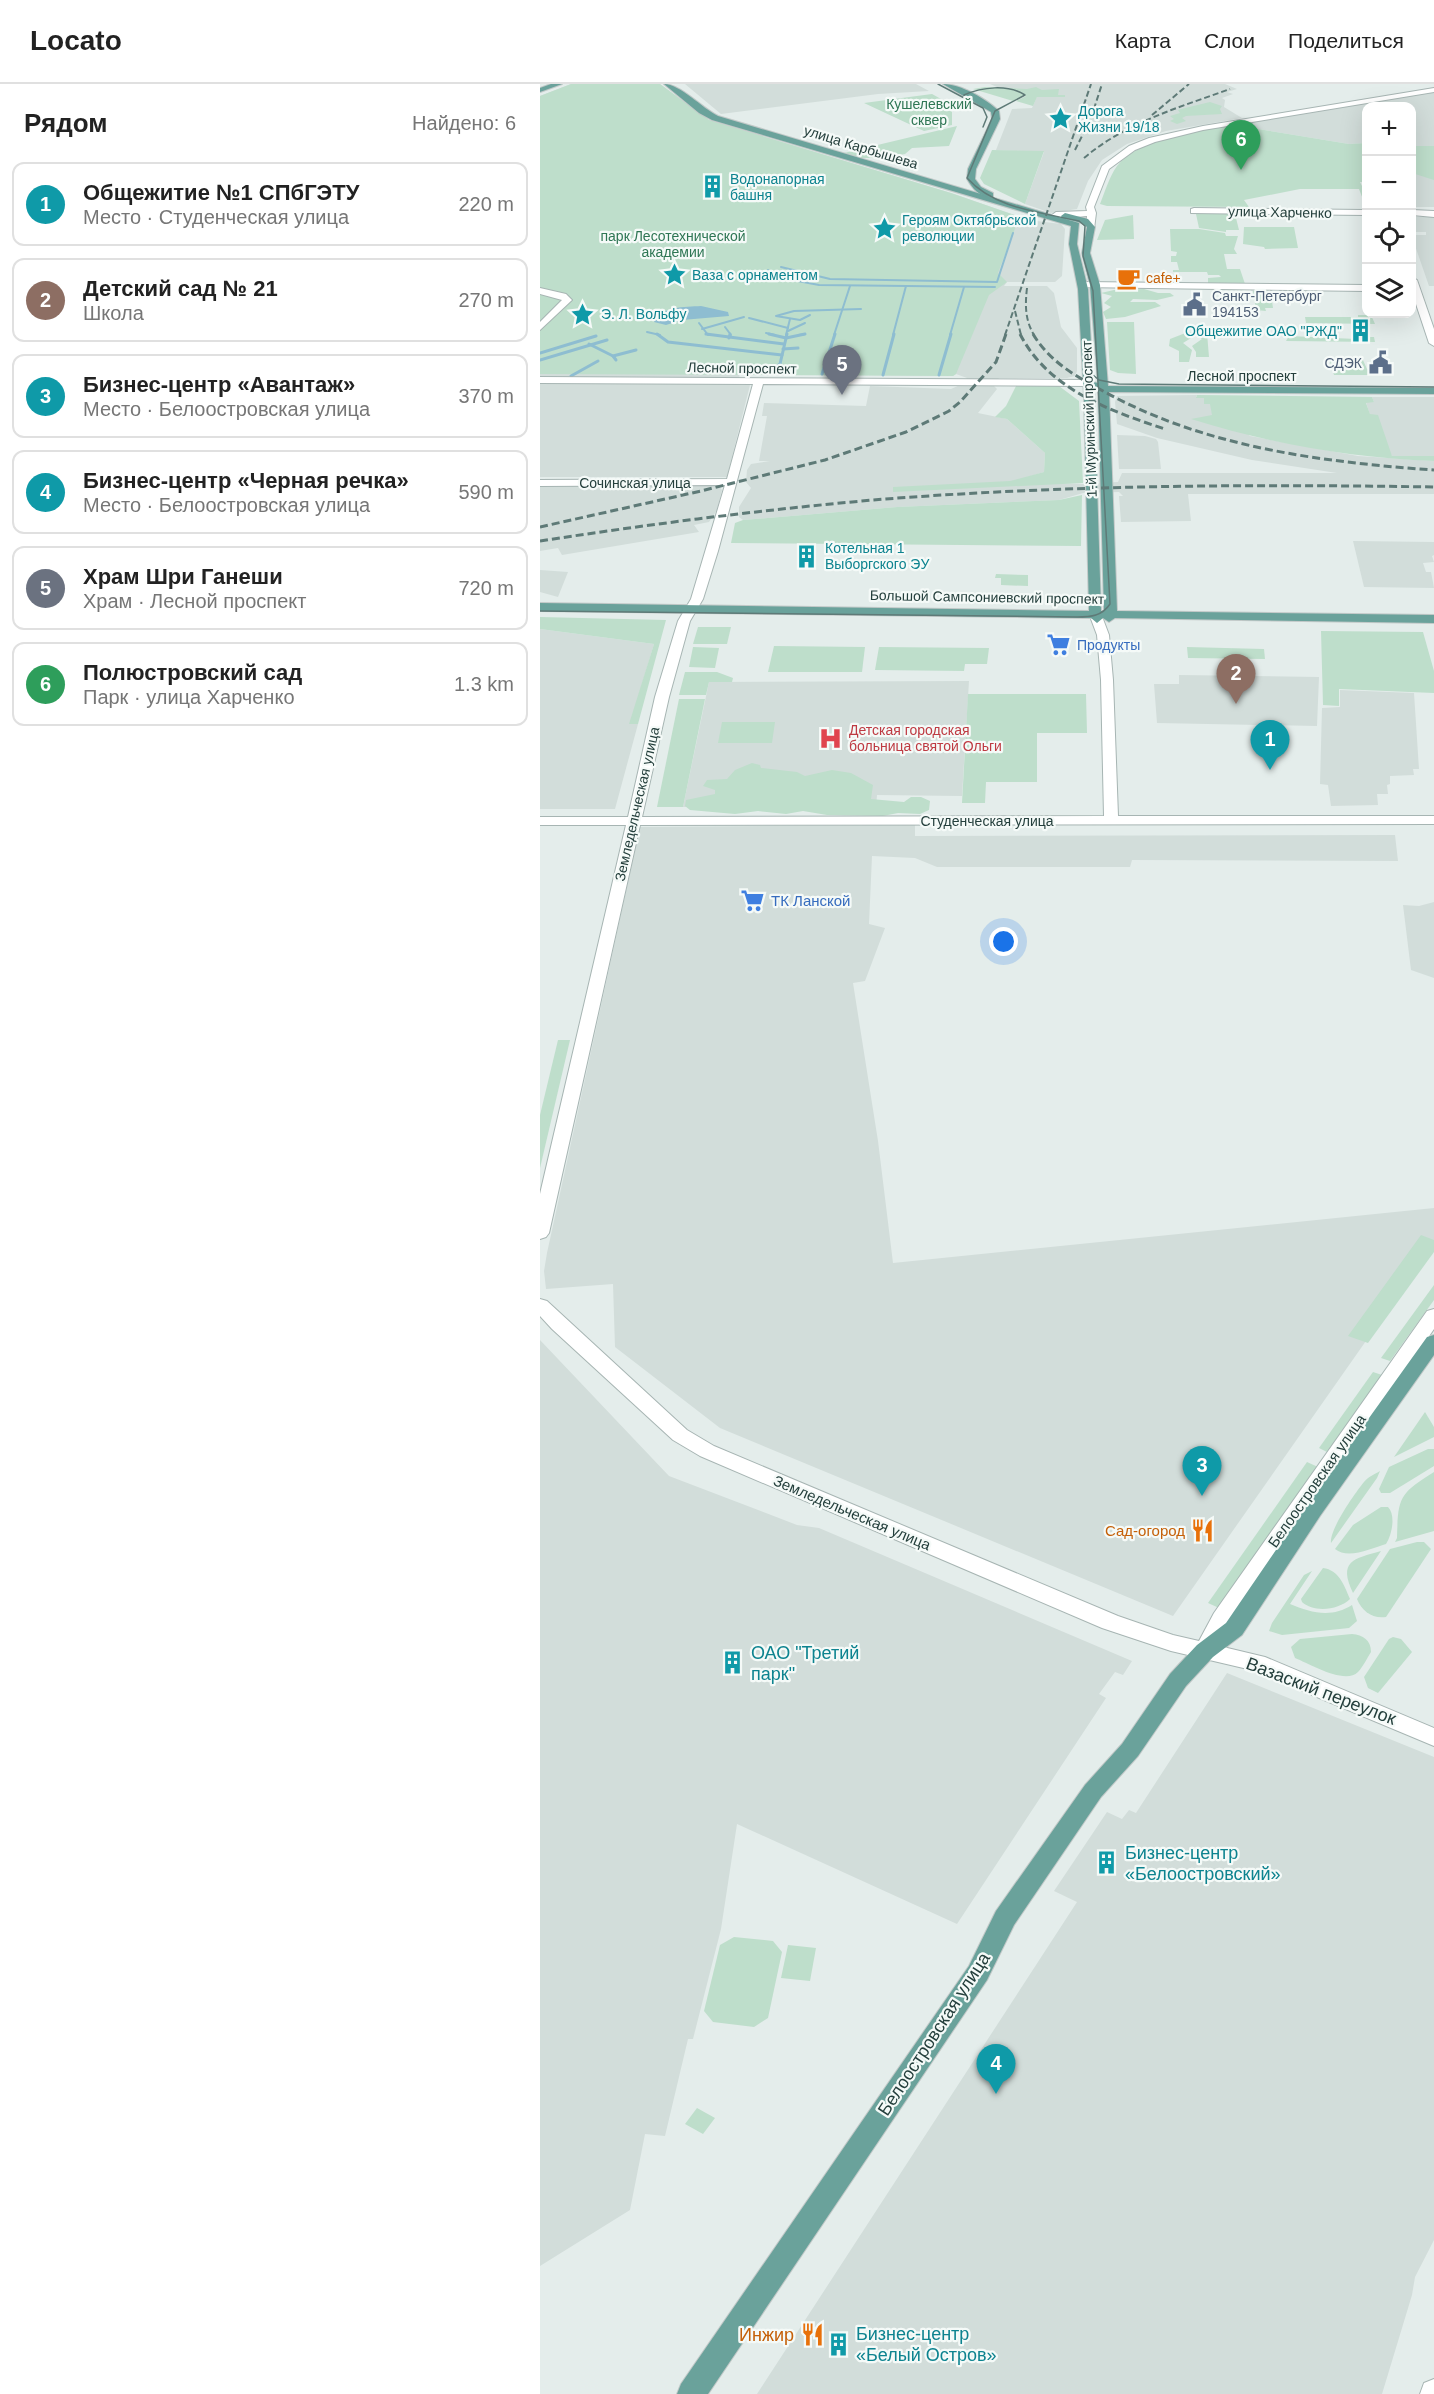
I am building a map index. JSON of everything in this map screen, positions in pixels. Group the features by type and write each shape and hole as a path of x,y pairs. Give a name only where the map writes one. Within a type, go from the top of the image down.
{"main road":[{"path":"540,90 558,84"},
{"name":"улица Карбышева","path":"668,84 702,111 715,118 1055,217 1079,220"},
{"path":"943,86 984,103 995,111 996,119 972,169 971,179 978,189 994,199"},
{"path":"943,86 982,112"},
{"path":"958,180 969,190 994,199"},
{"path":"1079,220 1091,227"},
{"name":"1-й Муринский проспект","path":"1079,220 1073,244 1083,285 1103,616"},
{"name":"1-й Муринский проспект","path":"1091,227 1086,253 1095,285 1104,384 1103,616"},
{"name":"Лесной проспект","path":"1104,384 1434,381"},
{"name":"Лесной проспект","path":"1088,383 1434,391"},
{"name":"Большой Сампсониевский проспект","path":"540,606 690,611 1434,620"},
{"name":"Большой Сампсониевский проспект","path":"540,613 690,611"},
{"name":"Белоостровская улица","path":"691,2394 978,1973 1005,1918 1084,1804 1130,1750 1178,1680 1205,1651 1234,1629 1324,1495 1434,1341"}],"street":[{"name":"1-й Муринский проспект","path":"1091,227 1091,210 1105,168 1122,153 1152,140 1203,128 1434,90"},
{"path":"1079,220 1091,210"},
{"name":"улица Харченко","path":"1194,211 1362,213"},
{"path":"1416,213 1434,213"},
{"path":"1083,285 1362,288"},
{"path":"1416,287 1434,343"},
{"path":"540,291 563,296 567,300 540,327"},
{"name":"Лесной проспект","path":"540,380 1088,383"},
{"name":"Земледельческая улица","path":"540,1233 669,669 684,621 690,611 712,551 759,382"},
{"name":"Сочинская улица","path":"540,483 730,482"},
{"name":"1-й Муринский проспект","path":"1103,616 1111,820"},
{"name":"Студенческая улица","path":"540,821 1434,820"},
{"name":"Земледельческая улица","path":"540,1305 559,1326 681,1435 707,1451 1110,1622 1171,1643 1205,1651"},
{"name":"Белоостровская улица","path":"1205,1651 1222,1618 1434,1315"},
{"name":"Вазаский переулок","path":"1205,1651 1257,1663 1434,1737"}],"shaded area":[{"path":"571,84 660,84 709,120 951,193 1029,220 1061,224 1065,229 1062,276 1055,282 1007,282 1004,286 1047,286 1054,293 1061,327 1077,348 1075,376 999,378 993,385 997,389 978,413 1007,419 1045,453 1044,472 1014,481 1082,484 1118,482 1122,473 1337,473 1252,460 1157,438 1117,424 1115,402 1117,396 1197,395 1196,397 1204,398 1250,436 1358,456 1434,461 1434,494 1188,494 1191,521 1121,522 1119,496 1123,496 1119,492 1083,493 1059,500 897,507 743,520 739,517 739,507 751,488 746,482 747,470 751,464 770,461 759,461 767,416 762,416 764,403 866,406 870,386 951,389 960,385 967,378 956,374 953,376 740,374 737,385 750,385 727,477 540,477 540,96"},
{"path":"685,84 916,84 929,91 878,94 721,114"},
{"path":"990,84 1225,84 1237,89 1227,92 1233,94 1222,98 1225,100 1224,107 1242,118 1166,131 1127,144 1102,160 1088,181 1077,209 1051,213 1025,204 1044,152 996,150 1012,109 1032,108 1039,92 997,87"},
{"path":"1434,92 1434,146 1416,146 1416,102 1373,102"},
{"path":"1362,104 1362,143 1349,144 1234,125"},
{"path":"1434,160 1434,207 1416,207 1416,164"},
{"path":"1416,217 1434,217 1434,286 1429,286 1416,249 1416,235 1426,235 1426,232 1416,232"},
{"path":"1372,397 1434,397 1434,456 1392,456 1370,415 1366,402 1374,402"},
{"path":"1117,435 1145,436 1156,439 1161,469 1119,469"},
{"path":"710,484 719,486 722,490 717,510 709,522 694,525 699,532 562,555 558,548 540,551 540,485"},
{"path":"1353,541 1434,542 1434,555 1432,556 1434,562 1423,563 1426,572 1431,572 1434,588 1364,587"},
{"path":"540,570 568,572 558,597 540,592"},
{"path":"540,629 654,644 630,724 638,724 615,809 540,809"},
{"path":"1179,675 1319,677 1317,726 1157,723 1154,684 1179,684"},
{"name":"Детская городская больница святой Ольги","path":"969,681 962,796 877,795 876,808 683,807 709,682"},
{"path":"1340,690 1414,693 1419,769 1413,769 1414,775 1390,776 1390,784 1387,785 1388,794 1377,794 1378,805 1331,806 1328,785 1320,784 1322,708 1340,707"},
{"path":"915,825 915,836 1395,835 1398,861 1132,860 1130,867 937,867 915,858 872,856 869,924 885,928 865,981 853,983 878,1141 893,1263 1434,1208 1434,1244 1173,1616 720,1428 615,1347 613,1284 546,1289 544,1271 547,1253 640,827"},
{"path":"1434,902 1434,978 1411,970 1403,905 1419,906"},
{"path":"540,1340 669,1476 797,1525 819,1528 1132,1661 1123,1675 1115,1672 1099,1694 1106,1698 957,1924 737,1824 721,1929 693,2039 688,2039 665,2136 645,2134 630,2210 540,2266"},
{"path":"1227,1673 1434,1757 1434,2240 1415,2277 1412,2295 1382,2394 757,2394 1077,1902 1054,1891 1107,1812 1122,1819 1129,1810 1136,1813"}],"green space":[{"name":"парк Лесотехнической академии","path":"571,84 660,84 709,120 951,193 1029,220 1016,226 998,273 1007,282 989,295 956,374 953,376 540,374 540,96"},
{"path":"985,87 1059,89 1058,95 1065,95 1065,97 1037,97 1033,106 1016,101 1026,96 1020,91 1024,96 1013,101 973,89"},
{"name":"Кушелевский сквер","path":"932,94 941,99 952,112 952,125 924,131 864,103"},
{"path":"1210,102 1222,106 1220,109 1222,114 1186,116 1182,118 1186,121 1177,124 1170,121 1174,119 1170,116 1180,113 1178,110"},
{"path":"1234,125 1349,144 1362,143 1362,182 1360,182 1362,197 1359,189 1300,189 1244,200 1249,207 1107,206 1100,204 1109,180 1117,166 1127,156 1155,142 1188,133"},
{"path":"957,126 949,146 912,148 905,154 881,158 861,158 844,153"},
{"path":"1416,146 1434,146 1434,180 1416,174"},
{"path":"992,150 1044,151 1025,204 984,184 980,178"},
{"path":"1196,214 1229,214 1230,218 1236,218 1239,230 1226,230 1226,232 1199,228"},
{"path":"1133,215 1134,239 1097,240 1105,220"},
{"path":"1244,227 1294,227 1298,248 1265,249 1243,244"},
{"path":"1170,229 1199,229 1225,233 1226,236 1238,236 1234,249 1237,254 1224,254 1227,269 1240,269 1245,284 1208,283 1208,278 1221,277 1208,275 1207,272 1173,272 1173,270 1179,270 1177,262 1171,262 1171,256 1176,256 1177,252 1171,251"},
{"path":"1144,289 1158,293 1170,293 1174,296 1157,300 1133,299 1130,302 1155,302 1161,306 1125,317 1106,319 1103,312 1111,307 1104,303 1112,296 1101,293"},
{"path":"1253,291 1280,292 1280,294 1271,294 1273,308 1265,308 1266,311 1256,310"},
{"path":"1362,315 1362,318 1372,318 1375,324 1306,323 1305,317 1358,317"},
{"path":"1107,322 1134,322 1136,374 1110,370"},
{"path":"1188,332 1207,333 1209,357 1196,357 1192,346 1202,339 1196,335 1183,343 1192,350 1189,362 1179,362 1179,351 1169,346 1170,339"},
{"path":"1289,336 1356,339 1357,337 1374,337 1375,342 1286,341"},
{"path":"1329,358 1362,358 1367,369 1389,371 1391,375 1334,375"},
{"path":"1016,386 1059,386 1079,401 1083,483 893,492 893,487 1010,481 1044,472 1045,453 1007,419 995,417 1006,406"},
{"path":"1197,395 1372,397 1374,402 1366,403 1370,414 1378,415 1392,456 1434,456 1434,461 1342,453 1221,428 1191,419 1212,415 1210,404 1204,404 1204,398 1196,398"},
{"path":"1082,495 1081,546 731,543 735,523 743,520 897,507 1059,500"},
{"path":"996,574 1028,575 1028,586 1001,585 1001,578 995,578"},
{"path":"540,617 666,620 638,724 629,724 654,644 540,629"},
{"path":"698,627 731,627 727,644 693,644"},
{"path":"1321,631 1423,632 1434,671 1434,693 1339,689 1339,706 1323,705"},
{"path":"774,646 865,647 862,672 768,672"},
{"path":"693,647 719,648 715,668 689,667"},
{"path":"879,647 989,648 987,664 965,664 964,671 875,670"},
{"path":"1187,647 1264,649 1265,659 1188,658"},
{"path":"685,672 717,672 733,678 732,682 709,682 706,695 679,695"},
{"path":"968,694 1086,694 1087,733 1037,733 1037,782 986,782 985,803 962,803"},
{"path":"679,699 705,699 683,807 657,807"},
{"path":"722,722 775,722 772,743 718,743"},
{"path":"752,763 760,765 761,768 797,772 805,776 832,770 851,773 873,785 871,799 904,802 911,797 921,797 930,801 929,810 920,814 898,813 883,816 827,815 803,811 786,814 758,811 735,814 690,810 685,806 686,800 715,794 715,790 703,786 707,780 727,779 735,770"},
{"path":"558,1040 570,1040 540,1168 540,1115"},
{"path":"1421,1235 1434,1240 1434,1252 1368,1343 1348,1336"},
{"path":"1434,1285 1434,1300 1390,1361 1381,1358"},
{"path":"1373,1372 1382,1375 1327,1452 1319,1448"},
{"path":"1425,1412 1434,1427 1434,1437 1394,1457"},
{"path":"1428,1449 1434,1449 1434,1466 1390,1493 1381,1493 1379,1489 1389,1467"},
{"path":"1307,1462 1318,1467 1219,1608 1208,1603"},
{"path":"1380,1471 1331,1543 1331,1537 1338,1521 1355,1494 1366,1480"},
{"path":"1434,1472 1434,1531 1395,1542 1398,1513 1403,1498 1414,1486"},
{"path":"1381,1507 1388,1507 1392,1515 1390,1536 1386,1544 1353,1553 1340,1552 1335,1549 1353,1525"},
{"path":"1424,1542 1431,1549 1386,1617 1376,1617 1368,1613 1357,1599 1390,1549"},
{"path":"1381,1551 1353,1593 1347,1574 1351,1563 1363,1556"},
{"path":"1323,1568 1337,1575 1346,1589 1350,1599 1340,1606 1320,1609 1302,1602 1301,1599"},
{"path":"1312,1571 1290,1604 1321,1613 1337,1612 1352,1605 1357,1621 1349,1628 1282,1635 1269,1631 1304,1575"},
{"path":"1352,1634 1366,1639 1370,1644 1371,1652 1360,1670 1352,1675 1336,1675 1295,1658 1291,1647 1300,1639"},
{"path":"1393,1637 1401,1639 1412,1652 1378,1693 1368,1688 1364,1677 1389,1639"},
{"path":"734,1937 773,1941 782,1952 768,2018 754,2027 713,2022 704,2011 720,1945"},
{"path":"788,1945 816,1948 810,1981 781,1978"},
{"path":"697,2108 715,2118 703,2134 685,2124"}],"water":[{"path":"701,306 728,312 729,316 682,320 666,325 654,322 657,317 668,310"}],"waterway":[{"path":"781,267 830,279 997,282 1013,233"},
{"path":"768,270 782,278 819,285 995,287"},
{"path":"842,310 850,286"},
{"path":"893,335 906,286"},
{"path":"950,335 964,287"},
{"path":"842,310 861,309"},
{"path":"810,315 800,320 776,316 794,311 842,310"},
{"path":"834,335 842,310"},
{"path":"703,329 744,317"},
{"path":"749,318 788,328"},
{"path":"788,328 790,319"},
{"path":"699,323 703,329"},
{"path":"788,331 805,323"},
{"path":"725,327 731,335"},
{"path":"786,335 788,328"},
{"path":"703,329 707,334"},
{"path":"647,332 658,334"},
{"path":"766,333 775,335"},
{"path":"658,334 668,342 782,355"},
{"path":"707,334 729,337"},
{"path":"769,334 786,338"},
{"path":"786,338 787,334"},
{"path":"786,338 805,334 799,335"},
{"path":"822,374 835,334"},
{"path":"883,375 894,334"},
{"path":"939,375 951,334"},
{"path":"540,353 596,336"},
{"path":"729,337 784,344"},
{"path":"784,349 786,338"},
{"path":"591,345 607,340"},
{"path":"540,360 591,345"},
{"path":"591,345 613,356"},
{"path":"784,349 798,348"},
{"path":"774,372 773,370 780,364 784,349"},
{"path":"613,356 636,350"},
{"path":"613,356 616,360"},
{"path":"571,376 598,361"}],"tram line":[{"path":"938,84 966,99"},
{"path":"966,99 964,95 995,88 1011,89 1025,95 995,111 967,178 991,197 1004,203 1079,221 1085,226 1083,256 1093,291 1098,379"},
{"path":"966,99 983,108 987,117 983,127"},
{"path":"1093,375 1098,379"},
{"path":"540,611 1077,617 1096,615 1110,604 1098,379"},
{"path":"1098,379 1119,384 1434,387"}],"railway":[{"path":"1005,335 1091,84"},
{"path":"1075,150 1091,118 1102,84"},
{"path":"1152,115 1189,84"},
{"path":"1084,158 1117,135 1135,126 1230,89"},
{"path":"1027,288 1026,312 1034,335"},
{"path":"1015,311 1021,335"},
{"path":"540,527 701,491 825,460 906,432 949,411 960,402 996,362 1006,334"},
{"path":"1020,334 1032,353 1047,370 1082,395 1102,406 1165,429"},
{"path":"1033,334 1039,344 1055,360 1082,380 1142,410 1181,426 1222,438 1306,456 1434,470"},
{"path":"540,541 748,513 943,495 1153,487 1434,487"}],"place":[{"name":"Дорога Жизни 19/18","path":"1060,119"},
{"name":"Полюстровский сад","path":"1241,170"},
{"name":"Водонапорная башня","path":"712,187"},
{"name":"Героям Октябрьской революции","path":"884,228"},
{"name":"Ваза с орнаментом","path":"674,275"},
{"name":"cafe+","path":"1128,278"},
{"name":"Санкт-Петербург 194153","path":"1194,304"},
{"name":"Э. Л. Вольфу","path":"583,314"},
{"name":"Общежитие ОАО \"РЖД\"","path":"1360,331"},
{"name":"СДЭК","path":"1380,363"},
{"name":"Храм Шри Ганеши","path":"842,395"},
{"name":"Котельная 1 Выборгского ЭУ","path":"807,556"},
{"name":"Продукты","path":"1059,645"},
{"name":"Детский сад № 21","path":"1236,704"},
{"name":"Детская городская больница святой Ольги","path":"831,738"},
{"name":"Общежитие №1 СПбГЭТУ","path":"1270,770"},
{"name":"ТК Ланской","path":"753,901"},
{"name":"Бизнес-центр «Авантаж»","path":"1202,1496"},
{"name":"Сад-огород","path":"1203,1531"},
{"name":"ОАО \"Третий парк\"","path":"733,1663"},
{"name":"Бизнес-центр «Белоостровский»","path":"1107,1863"},
{"name":"Бизнес-центр «Черная речка»","path":"996,2094"},
{"name":"Инжир","path":"812,2335"},
{"name":"Бизнес-центр «Белый Остров»","path":"838,2344"}]}
